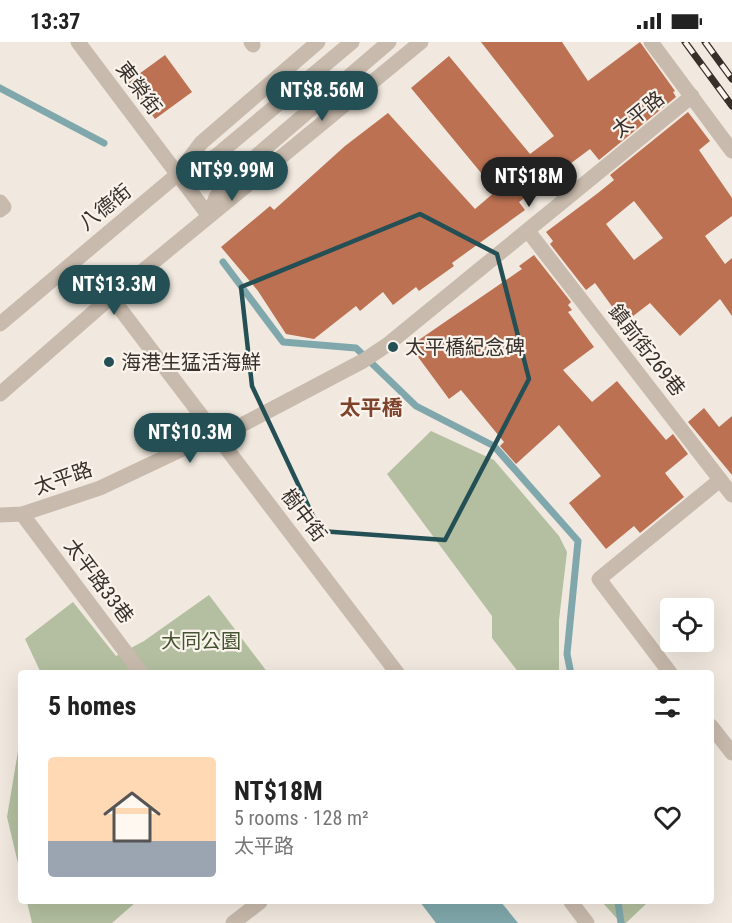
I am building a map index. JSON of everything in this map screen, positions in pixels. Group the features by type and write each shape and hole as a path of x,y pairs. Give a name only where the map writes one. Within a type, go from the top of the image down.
{"street":[{"name":"東榮街","path":"78,42 209,216"},
{"path":"178,174 201,143 318,42"},
{"name":"八德街","path":"0,324 178,174 216,156 352,42"},
{"path":"209,216 216,197 233,176 389,42"},
{"path":"0,394 111,297 421,42"},
{"path":"651,42 732,152"},
{"name":"太平路","path":"0,515 22,514 100,488 216,434 234,429 363,361 387,345 692,96"},
{"path":"0,202 4,207 0,210"},
{"name":"鎮前街269巷","path":"528,231 732,495"},
{"name":"樹中街","path":"111,297 395,670"},
{"path":"668,670 599,579 720,480"},
{"name":"太平路33巷","path":"22,514 139,670"},
{"path":"714,730 732,753"},
{"path":"233,923 257,904"},
{"path":"573,904 587,923"}],"highlighted area":[{"path":"420,214 497,254 529,379 445,540 320,531 252,386 241,287"}],"green space":[{"path":"431,431 494,460 559,536 567,552 559,620 559,670 517,670 492,638 492,616 387,474"},
{"name":"大同公園","path":"209,595 266,670 40,670 25,639 73,602 116,656 144,641"},
{"path":"18,751 18,863 7,817"},
{"path":"27,904 134,904 112,923 32,923"},
{"path":"604,904 646,904 626,923 621,923"}],"water":[{"path":"422,904 503,904 518,923 436,923"}],"building":[{"path":"481,42 562,42 588,81 640,42 675,91 673,92 676,97 599,160 590,149 519,202 525,210 452,263 454,266 419,291 416,287 393,305 383,292 360,311 356,306 314,339 286,334 258,291 221,247 270,206 274,210 345,146 388,113 475,209 496,191 411,88 449,56 530,154 554,136"},
{"path":"165,55 192,92 155,119 128,82"},
{"path":"688,112 710,141 699,150 732,198 732,216 705,236 725,264 732,258 732,316 720,299 680,336 650,303 624,323 595,283 586,290 550,244 553,241 546,232 614,180 610,175","holes":["634,201 663,238 634,260 606,224"]},
{"path":"534,255 571,302 568,305 572,310 568,312 594,347 563,370 592,402 617,381 666,440 673,434 688,454 665,473 684,497 640,533 634,526 606,549 569,503 601,476 559,425 516,464 500,446 504,442 461,390 449,399 410,346 522,269 519,266"},
{"path":"704,408 719,427 732,416 732,475 688,422"}],"waterway":[{"path":"0,88 104,143"},
{"path":"223,262 283,342 356,348 416,406 494,446 578,541 567,654 570,670"},
{"path":"618,904 621,923"}],"railway":[{"path":"685,42 732,106"},
{"path":"705,42 732,79"}],"place":[{"name":"太平橋紀念碑","path":"393,347"},
{"name":"海港生猛活海鮮","path":"109,362"}],"district":[{"name":"太平橋","path":"371,408"}]}
